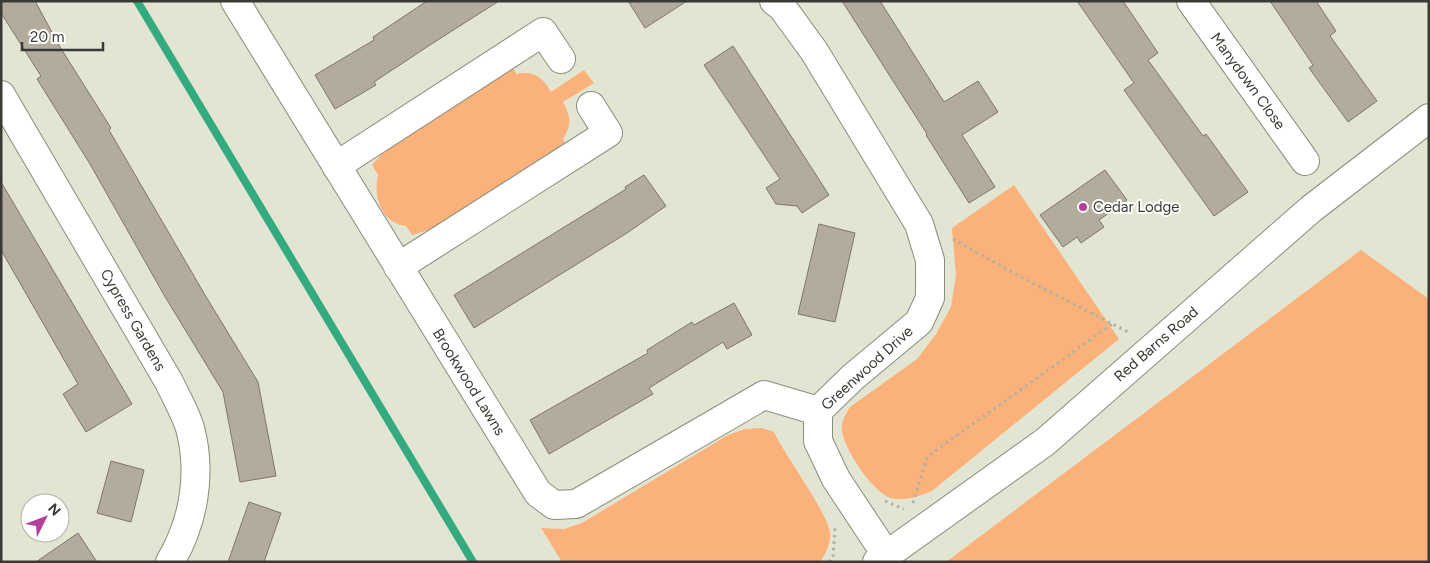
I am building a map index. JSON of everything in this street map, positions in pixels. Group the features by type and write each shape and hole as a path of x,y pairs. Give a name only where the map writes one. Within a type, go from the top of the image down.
{"street":[{"name":"Brookwood Lawns","path":"235,1 538,494 554,505 576,504 764,396 818,411"},
{"name":"Greenwood Drive","path":"774,1 782,7 814,51 918,224 930,260 930,298 919,322 853,377 818,411 818,441 836,479 888,555"},
{"name":"Manydown Close","path":"1191,1 1306,161"},
{"path":"336,166 543,32 562,59"},
{"name":"Cypress Gardens","path":"1,95 169,382 190,427 196,469 193,504 182,543 170,562"},
{"path":"398,267 608,133 591,106"},
{"name":"Red Barns Road","path":"888,555 1045,442 1311,209 1429,118"}],"path":[{"path":"922,237 952,238 1136,336"},
{"path":"888,555 927,457 1112,324"}],"shaded area":[{"path":"513,67 516,74 528,73 537,76 545,82 551,92 584,70 594,83 563,102 568,112 569,121 568,129 563,139 567,147 435,228 412,235 406,226 390,220 378,200 378,175 372,165 385,150"},
{"path":"1014,185 1119,339 932,491 907,499 891,498 868,480 848,449 842,432 844,418 850,407 917,359 936,334 951,307 956,275 952,228"},
{"path":"1361,250 1429,299 1429,562 946,562"},
{"path":"762,428 774,432 822,511 830,533 830,541 820,562 562,562 541,528 564,529 582,523 728,435 745,429"}],"building":[{"path":"1,1 35,1 60,47 111,128 109,130 258,382 276,476 240,482 223,392 164,295 90,164 37,79 41,76 1,13"},
{"path":"427,1 499,1 374,82 376,85 335,109 315,75 374,40 373,37"},
{"path":"628,1 687,1 645,28"},
{"path":"842,1 880,1 944,102 978,81 998,112 962,135 995,187 969,203"},
{"path":"1077,1 1123,1 1158,53 1148,60 1203,136 1206,134 1248,192 1214,216 1124,90 1134,83"},
{"path":"1270,1 1316,1 1336,31 1330,36 1377,101 1348,122 1309,68 1313,65"},
{"path":"733,46 829,195 802,213 797,206 776,204 766,188 780,179 704,65"},
{"name":"Cedar Lodge","path":"1105,170 1127,200 1099,220 1104,227 1081,243 1077,237 1063,247 1040,215"},
{"path":"644,175 666,206 627,233 474,328 454,295 626,189 625,187"},
{"path":"1,182 132,404 86,432 63,394 78,384 1,250"},
{"path":"819,224 855,233 835,322 798,314"},
{"path":"734,303 752,335 727,349 723,342 649,388 653,394 549,454 530,420 648,353 647,350 692,322 694,325"},
{"path":"111,461 144,470 131,522 97,513"},
{"path":"249,502 281,513 264,562 228,562"},
{"path":"78,533 97,562 36,562 64,543 70,543 70,539"}],"waterway":[{"path":"137,1 473,562"}],"place":[{"name":"Cedar Lodge","path":"1083,207"}]}
